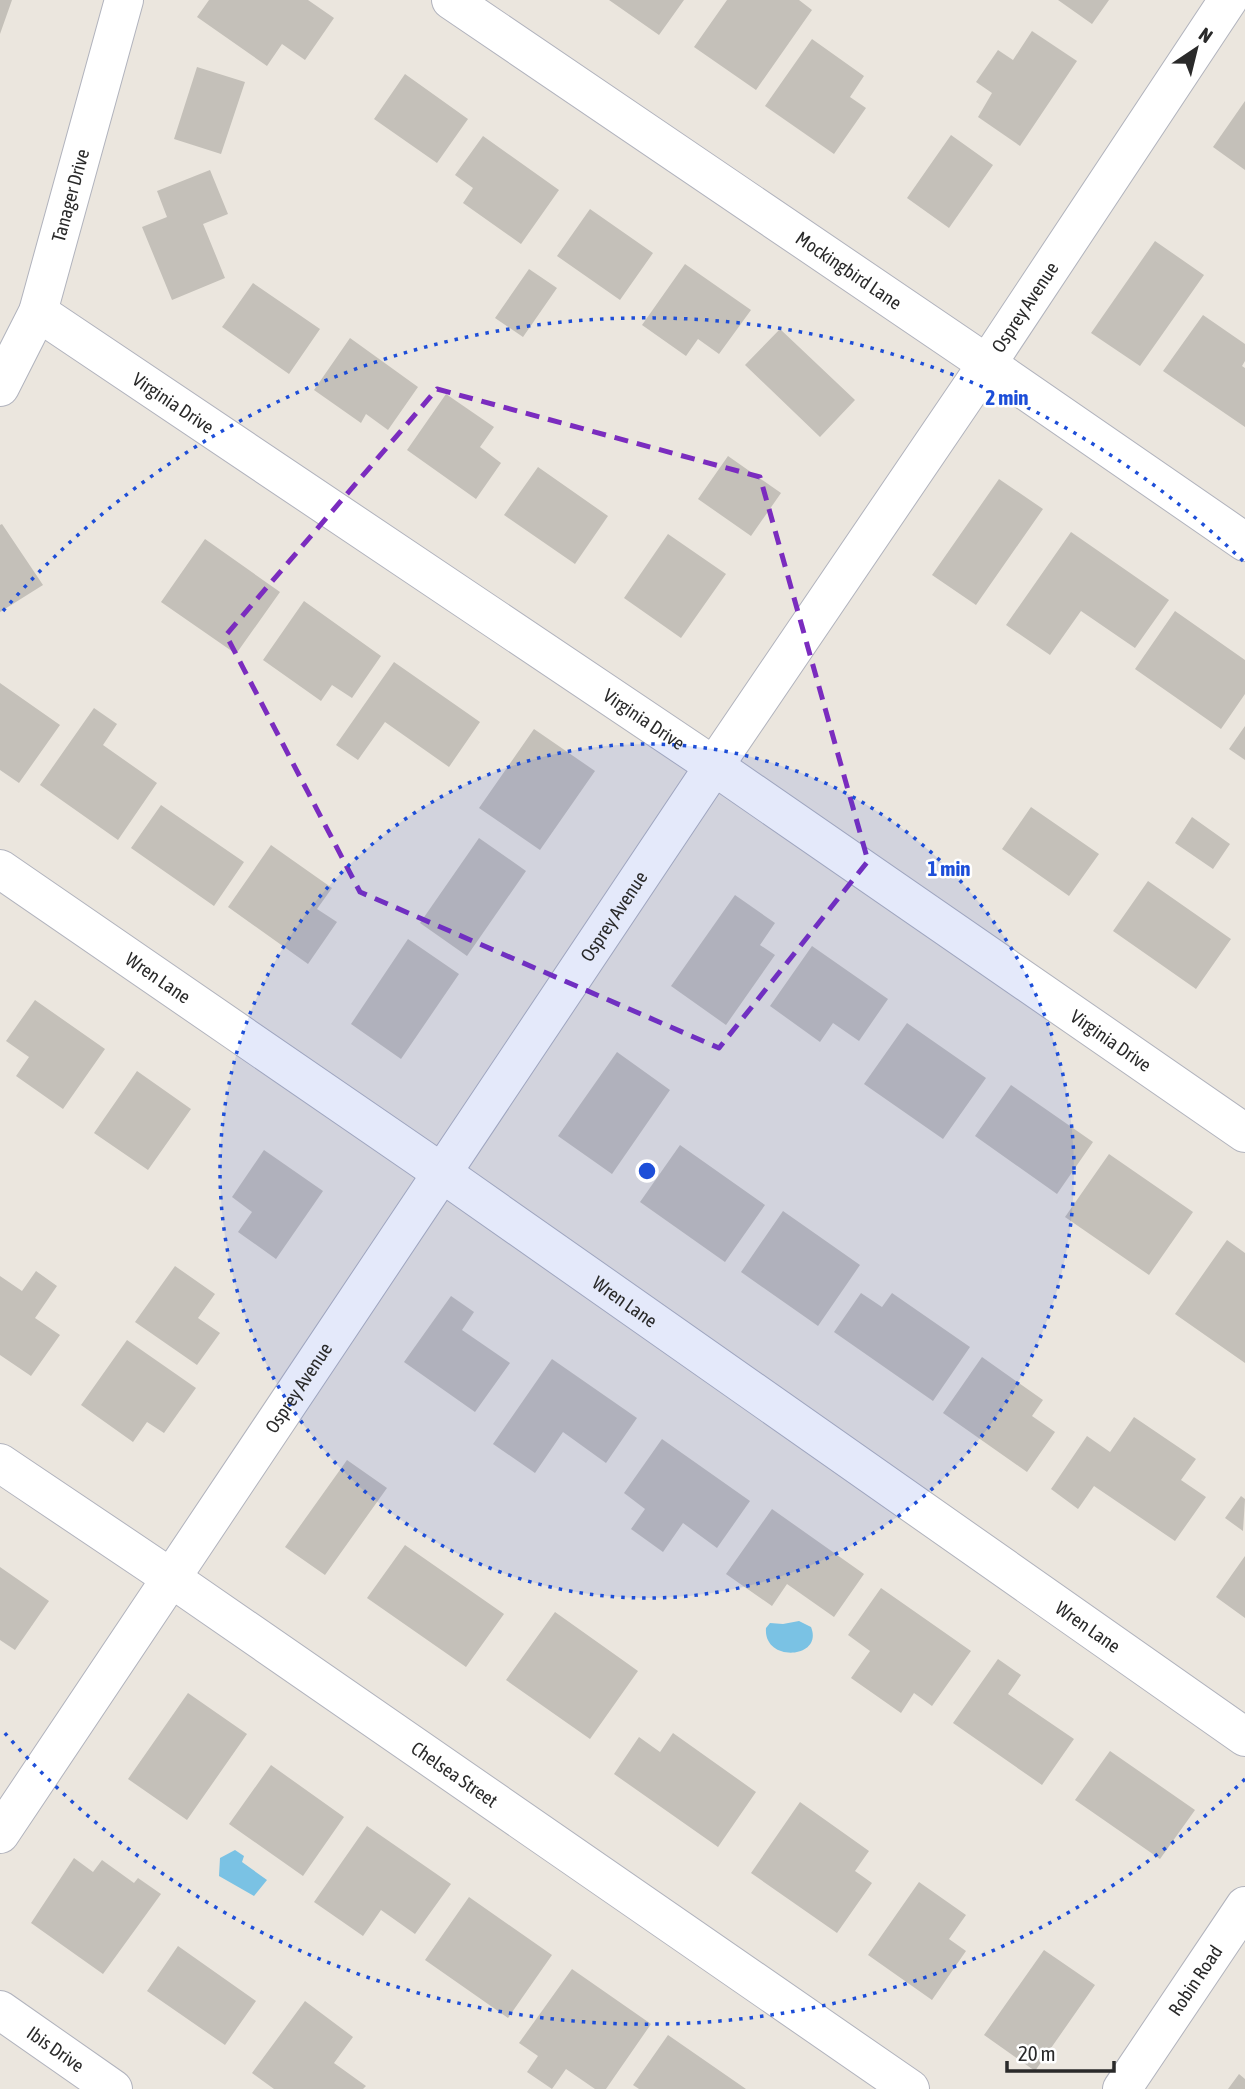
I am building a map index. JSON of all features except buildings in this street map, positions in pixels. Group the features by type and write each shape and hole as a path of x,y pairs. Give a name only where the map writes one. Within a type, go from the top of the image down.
{"street":[{"name":"Tanager Drive","path":"0,387 38,312 124,0"},
{"name":"Mockingbird Lane","path":"451,0 1245,542"},
{"name":"Osprey Avenue","path":"0,1834 713,766 987,364 1228,0"},
{"name":"Virginia Drive","path":"38,312 713,766 1245,1133"},
{"name":"Wren Lane","path":"0,869 442,1173 1245,1737"},
{"name":"Chelsea Street","path":"0,1463 171,1578 910,2089"},
{"name":"Robin Road","path":"1122,2089 1245,1906"},
{"name":"Ibis Drive","path":"0,2010 113,2089"}],"highlighted area":[{"path":"437,389 760,477 868,861 719,1048 360,892 226,635"}],"water":[{"path":"799,1621 811,1627 813,1638 809,1646 792,1653 782,1652 774,1647 768,1639 766,1628 770,1623"},
{"path":"235,1850 244,1856 242,1862 267,1880 254,1896 219,1876 220,1858"}]}
